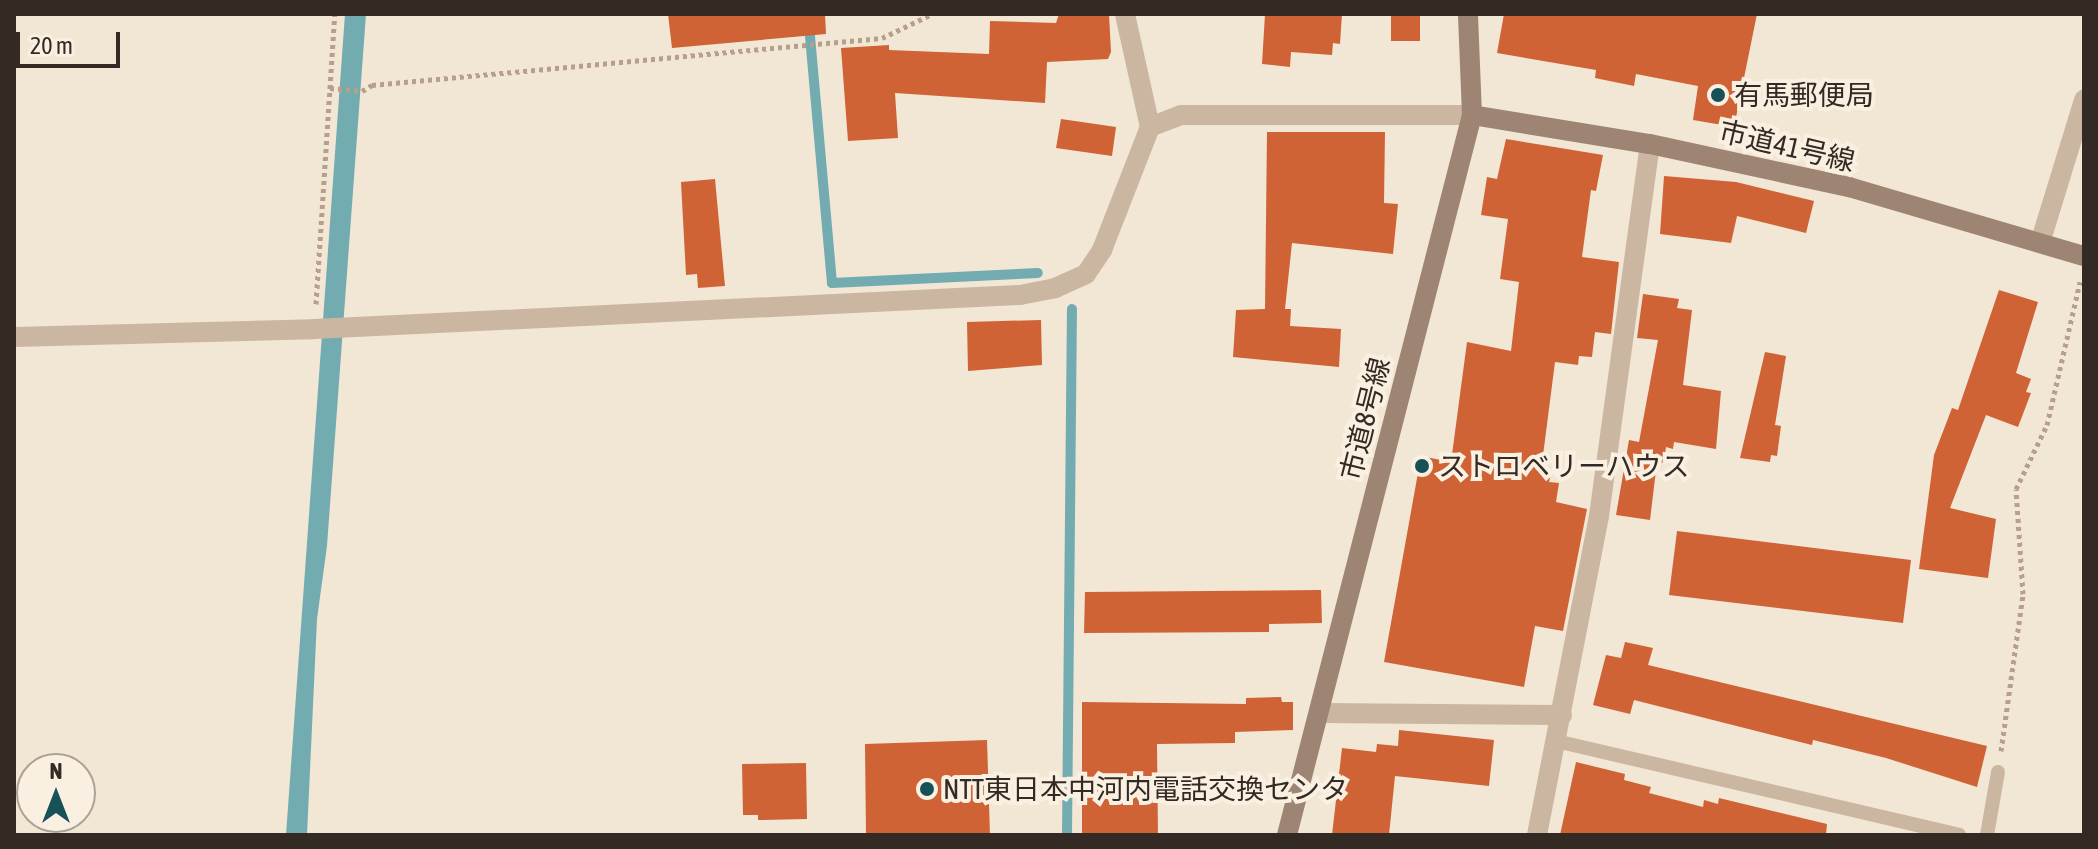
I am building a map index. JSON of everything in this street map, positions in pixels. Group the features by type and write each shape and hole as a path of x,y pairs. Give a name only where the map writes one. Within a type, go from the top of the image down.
{"street":[{"path":"14,337 347,328 1020,295 1055,288 1086,274 1102,250 1150,127 1125,14"},
{"name":"市道8号線","path":"1287,835 1472,115 1468,14"},
{"path":"2040,243 2084,100"},
{"path":"1150,127 1181,115 1472,115"},
{"name":"市道41号線","path":"1472,115 1650,144 1849,187 2040,243 2083,266"},
{"path":"1537,835 1599,516 1650,144"},
{"path":"1319,713 1562,715"}],"lane":[{"path":"1556,741 1959,835"},
{"path":"1987,835 1998,772"}],"path":[{"path":"318,329 334,88 335,14"},
{"path":"334,88 362,91 387,83 882,38 932,14"},
{"path":"1998,772 2023,594 2016,489 2047,425 2083,266"}],"water":[{"path":"345,14 366,14 327,546 317,619 307,835 286,835"}],"building":[{"path":"668,14 825,14 826,34 672,48"},
{"path":"1059,14 1109,14 1111,52 1108,59 1047,62 1045,103 895,93 898,138 848,141 841,48 889,45 889,50 989,54 990,21 1056,23"},
{"path":"1265,14 1342,14 1340,44 1333,43 1332,55 1291,52 1290,67 1262,64"},
{"path":"1391,14 1420,14 1420,41 1391,41"},
{"path":"1504,14 1757,14 1734,127 1693,120 1698,86 1636,74 1634,86 1595,78 1596,70 1497,53"},
{"path":"1061,119 1116,127 1112,156 1056,148"},
{"path":"1267,132 1385,132 1384,203 1398,204 1393,254 1292,243 1285,309 1291,309 1290,326 1341,329 1339,367 1233,357 1236,310 1265,309"},
{"path":"1506,139 1603,155 1596,191 1591,190 1582,257 1619,262 1611,334 1595,332 1592,357 1579,356 1578,365 1555,362 1541,471 1551,473 1549,482 1559,483 1556,502 1587,509 1563,631 1535,626 1524,687 1384,662 1421,456 1451,462 1467,342 1511,351 1519,282 1500,279 1508,219 1481,215 1487,177 1497,179"},
{"path":"1664,176 1736,182 1814,201 1806,233 1737,216 1731,243 1660,234"},
{"path":"715,179 725,286 698,288 697,274 686,275 681,182"},
{"path":"1999,290 2038,302 2016,373 2031,379 2026,392 2031,393 2018,427 1986,415 1950,508 1996,519 1988,578 1919,569 1934,455 1952,408 1958,410"},
{"path":"1643,294 1679,299 1677,308 1692,310 1683,385 1721,391 1716,449 1674,442 1673,449 1666,447 1664,463 1657,462 1650,520 1616,515 1629,440 1639,442 1658,340 1637,338"},
{"path":"1041,320 1042,365 968,371 967,322"},
{"path":"1765,352 1786,356 1775,425 1781,426 1777,456 1771,455 1770,462 1740,458"},
{"path":"1677,531 1911,560 1903,623 1669,595"},
{"path":"1321,590 1322,623 1269,624 1269,632 1084,633 1085,592"},
{"path":"1625,642 1653,648 1648,665 1987,746 1977,787 1886,758 1813,740 1812,745 1634,700 1630,714 1593,705 1606,655 1621,658"},
{"path":"1281,697 1282,702 1293,702 1293,730 1235,732 1235,743 1157,744 1158,835 1082,835 1082,702 1246,704 1246,698"},
{"path":"1399,730 1494,740 1489,786 1395,776 1389,835 1332,835 1342,748 1376,752 1377,744 1398,746"},
{"name":"NTT東日本中河内電話交換センタ","path":"987,740 990,835 866,835 865,744"},
{"path":"1576,762 1625,774 1624,780 1651,787 1649,793 1703,807 1704,800 1718,804 1719,798 1827,824 1826,835 1560,835"},
{"path":"806,763 807,819 758,820 758,815 743,815 742,764"}],"waterway":[{"path":"808,14 832,283 1038,273"},
{"path":"1067,835 1072,309"}],"place":[{"name":"有馬郵便局","path":"1718,95"},
{"name":"ストロベリーハウス","path":"1422,466"},
{"name":"NTT東日本中河内電話交換センタ","path":"927,789"}]}
